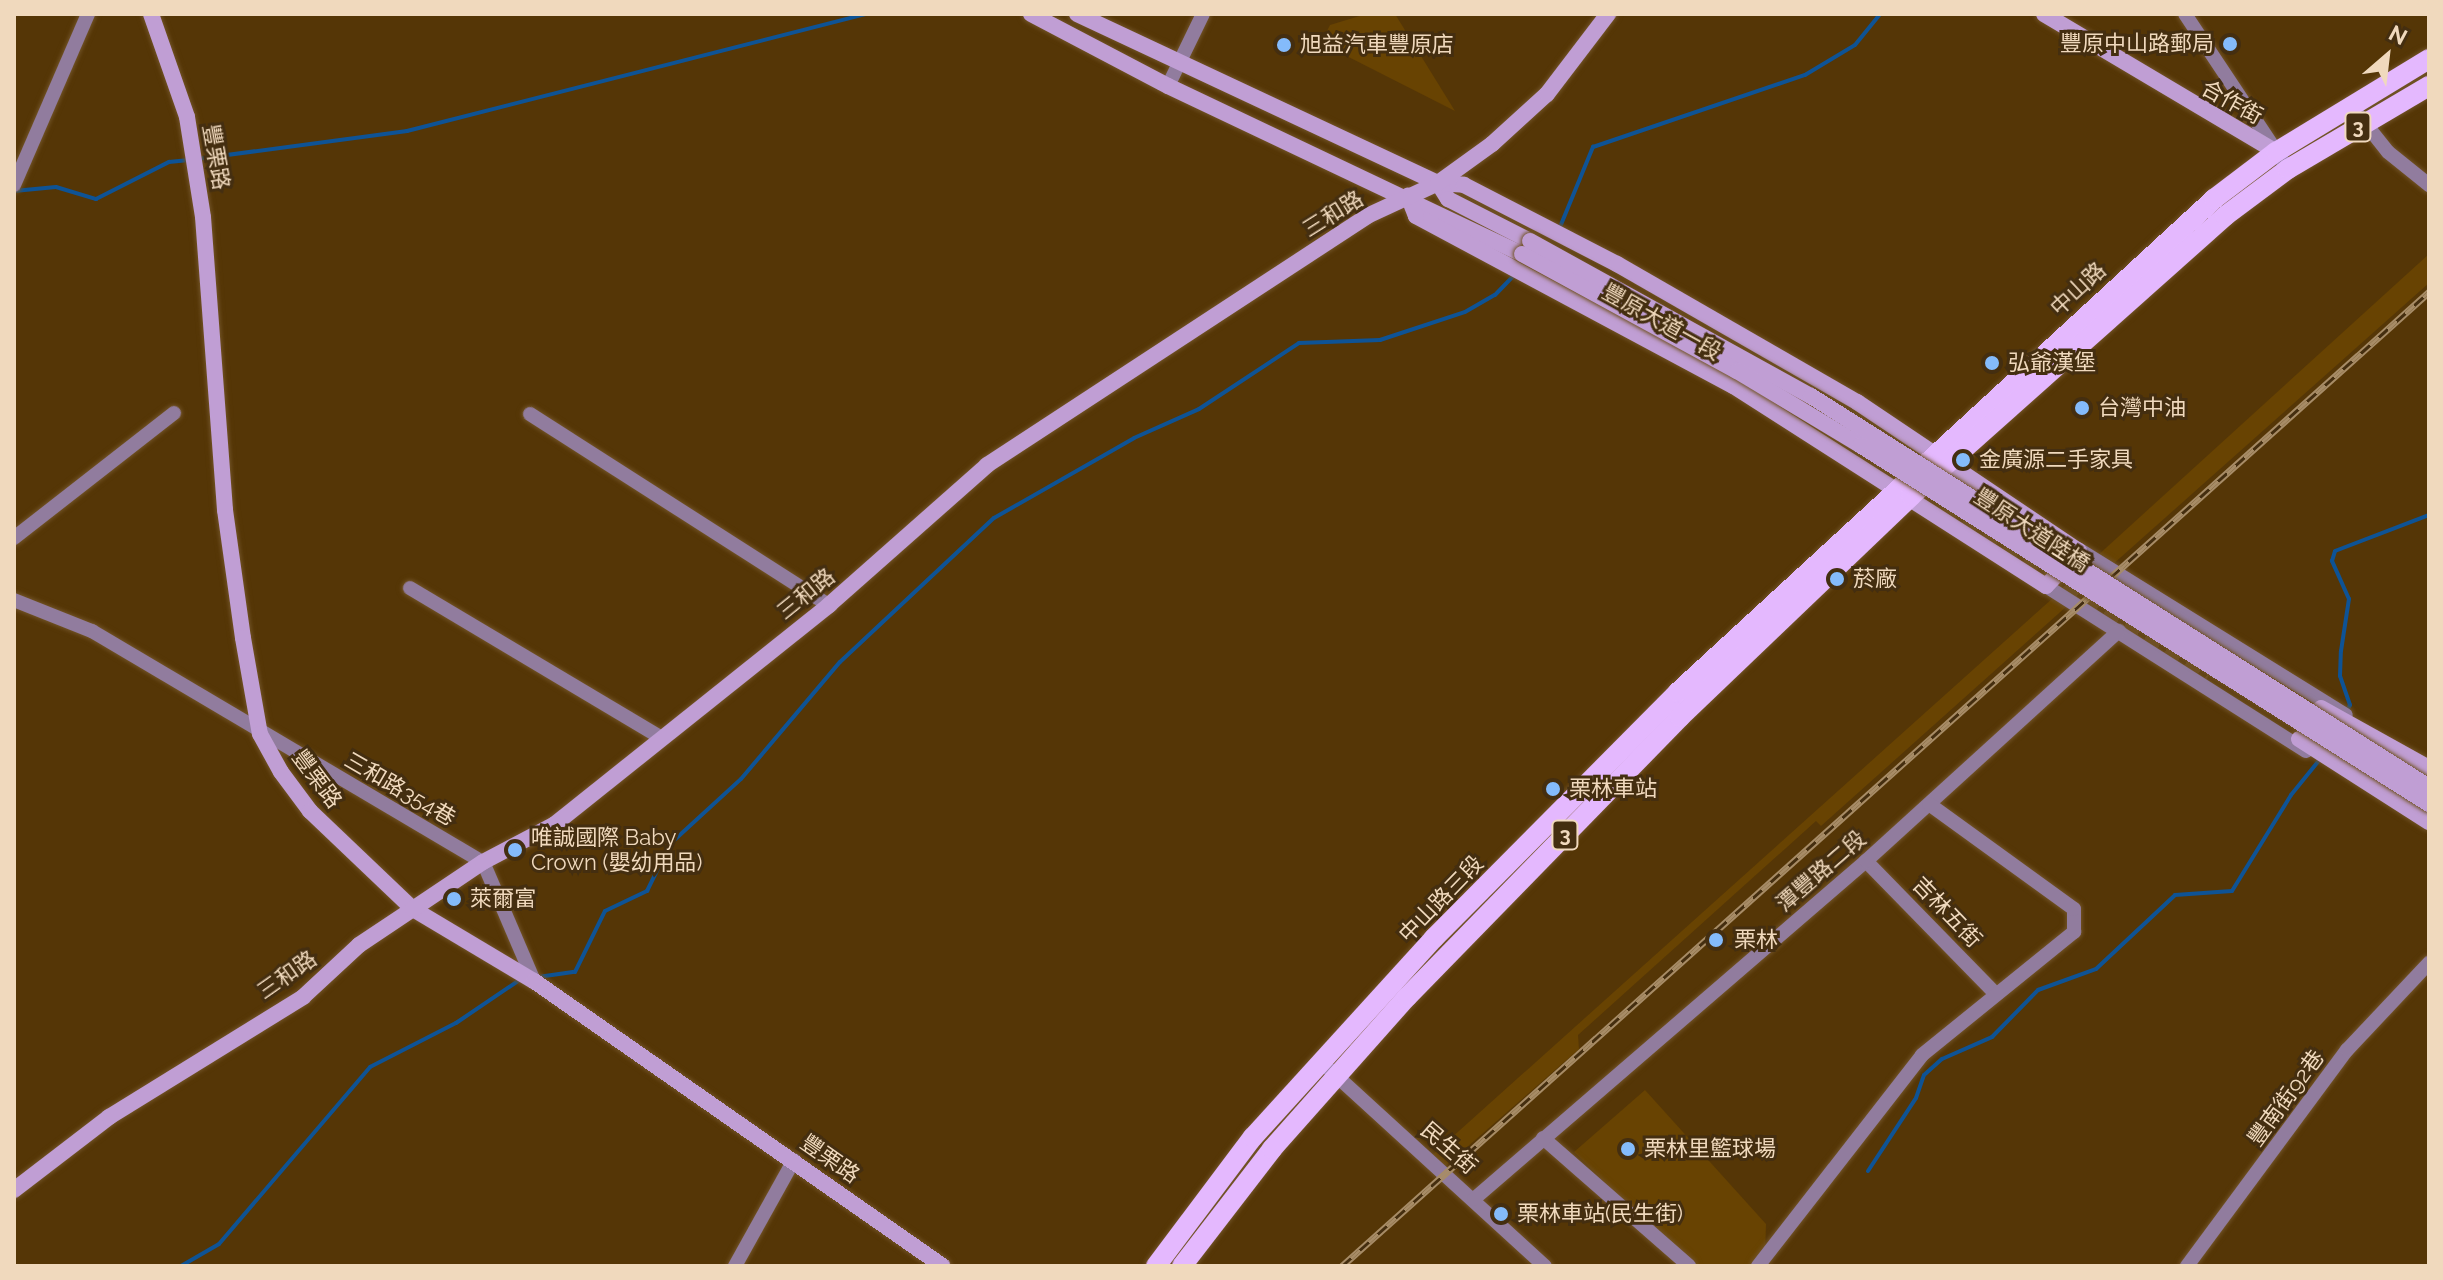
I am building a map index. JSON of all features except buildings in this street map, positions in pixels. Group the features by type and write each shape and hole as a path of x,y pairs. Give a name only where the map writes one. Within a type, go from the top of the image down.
{"main road":[{"name":"中山路","path":"1795,596 1906,492 2225,216 2429,59"},
{"name":"中山路","path":"1944,459 2214,199 2276,152 2429,86"},
{"name":"中山路三段","path":"1156,1266 1253,1137 1330,1069 1680,717 1795,596"},
{"name":"中山路三段","path":"1182,1266 1330,1069"}],"street":[{"path":"17,180 47,100 74,53 88,14"},
{"name":"豐栗路","path":"151,14 187,117 203,217 225,510 260,734 310,811 413,909 534,981 942,1266"},
{"name":"豐原大道一段","path":"1031,14 1168,86 1526,248"},
{"name":"豐原大道一段","path":"1077,14 1177,65 1438,183 1464,185 1617,264 1839,391 1944,459"},
{"path":"1168,86 1203,14"},
{"name":"三和路","path":"14,1190 109,1117 303,997 359,945 483,862 555,824 829,605 987,465 1367,216 1438,183 1522,118 1608,14"},
{"name":"合作街","path":"2044,14 2276,152"},
{"path":"2185,14 2288,169"},
{"path":"2358,116 2429,185"},
{"name":"豐原大道一段","path":"1438,183 1448,199 1526,248"},
{"name":"豐原大道一段","path":"1408,196 1416,216 1733,386 1906,492"},
{"name":"豐原大道陸橋","path":"1526,248 1811,396 2429,787"},
{"name":"豐原大道陸橋","path":"1526,248 1846,437 2429,804"},
{"path":"14,538 174,413"},
{"path":"530,414 829,605"},
{"path":"1944,459 1984,495"},
{"path":"1944,459 2078,549 2338,709 2373,735"},
{"path":"1906,492 1942,510"},
{"path":"1906,492 2046,586 2429,822"},
{"path":"2046,586 2078,549"},
{"path":"410,588 662,738"},
{"name":"三和路354巷","path":"14,600 92,631 260,734 483,862"},
{"name":"潭豐路二段","path":"1474,1199 1866,861 2119,631"},
{"path":"2321,708 2429,768"},
{"path":"2299,739 2325,758"},
{"path":"1758,1266 1922,1055 2074,932 2074,909 1929,804"},
{"name":"吉林五街","path":"1866,861 1996,994"},
{"path":"483,862 534,981"},
{"name":"豐南街92巷","path":"2187,1266 2347,1050 2429,963"},
{"name":"民生街","path":"1330,1069 1542,1265"},
{"path":"1543,1138 1689,1266"},
{"path":"735,1266 794,1160"}],"shaded area":[{"path":"1366,14 1395,14 1455,111 1321,43 1330,25"},
{"path":"2429,254 2429,283 2111,566 2096,557"},
{"path":"2053,598 2067,606 1821,826 1816,821 1578,1035 1579,1049 1442,1169 1430,1157"},
{"path":"1645,1090 1766,1224 1765,1258 1758,1266 1690,1266 1574,1152"}],"waterway":[{"path":"197,159 407,131 866,14"},
{"path":"1560,227 1593,147 1805,75 1855,45 1880,14"},
{"path":"14,191 56,187 96,199 169,162 189,160"},
{"path":"538,977 575,972 605,911 647,891 670,844 741,779 840,662 994,518 1134,438 1199,409 1299,343 1380,340 1465,312 1495,295 1515,274"},
{"path":"2346,712 2350,705 2340,676 2349,599 2332,561 2335,551 2429,515"},
{"path":"1868,1171 1916,1098 1924,1075 1942,1059 1992,1037 2038,990 2096,969 2175,895 2232,891 2291,795 2321,758"},
{"path":"181,1266 219,1244 370,1067 456,1023 521,979"}],"tunnel":[{"path":"1942,510 2206,680"},
{"path":"2261,670 2321,708"}],"railway":[{"path":"1342,1266 2429,292"}],"place":[{"name":"豐原中山路郵局","path":"2230,44"},
{"name":"旭益汽車豐原店","path":"1284,45"},
{"name":"弘爺漢堡","path":"1992,363"},
{"name":"台灣中油","path":"2082,408"},
{"name":"金廣源二手家具","path":"1963,460"},
{"name":"菸廠","path":"1837,579"},
{"name":"栗林車站","path":"1553,789"},
{"name":"唯誠國際 Baby Crown (嬰幼用品)","path":"515,850"},
{"name":"萊爾富","path":"454,899"},
{"name":"栗林","path":"1716,940"},
{"name":"栗林里籃球場","path":"1628,1149"},
{"name":"栗林車站(民生街)","path":"1501,1214"}]}
